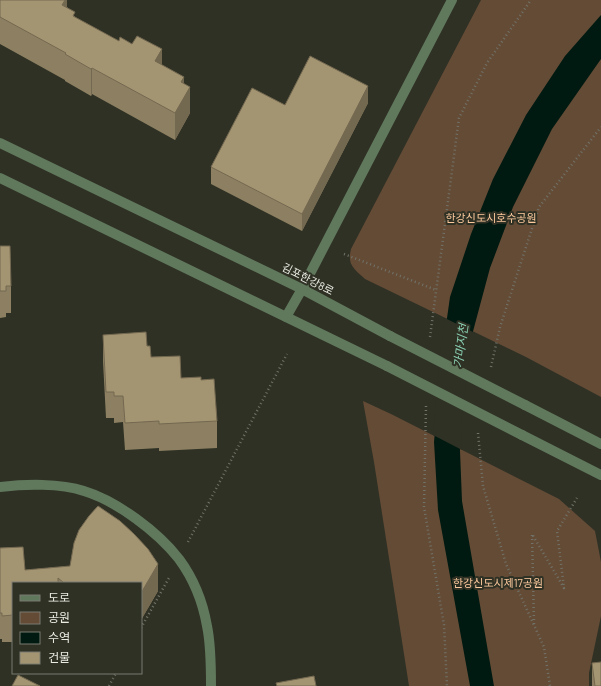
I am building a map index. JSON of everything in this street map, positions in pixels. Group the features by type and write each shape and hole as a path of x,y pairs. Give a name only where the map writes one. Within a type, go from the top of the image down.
{"street":[{"path":"286,317 452,0"},
{"name":"김포한강8로","path":"0,143 302,289 390,336 601,444"},
{"path":"0,178 387,366 601,475"},
{"path":"0,487 20,485 59,486 84,490 111,502 164,542 189,575 198,595 208,626 211,686"}],"path":[{"path":"429,344 458,118 487,63 531,0"},
{"path":"344,254 436,290"},
{"path":"142,626 179,560 287,354"},
{"path":"426,403 424,507 444,625 447,686"},
{"path":"534,626 532,534 564,588 557,531 577,498"},
{"path":"109,686 115,674"}],"green space":[{"name":"한강신도시호수공원","path":"481,0 601,0 601,397 526,357 365,279 352,266 351,263 351,249"},
{"name":"한강신도시제17공원","path":"363,401 559,499 595,531 601,562 601,616 589,673 589,686 409,686"}],"water":[{"name":"가마지천","path":"601,15 601,59 552,129 513,207 490,268 468,350 459,426 462,501 494,686 470,686 438,510 434,442 442,353 450,297 471,234 493,179 526,115 565,56"}],"pier":[{"path":"445,318 475,333 470,350 461,426 462,450 433,435 440,353"}],"building":[{"path":"0,0 65,0 62,5 75,12 73,16 119,41 120,37 132,44 137,36 162,49 155,61 184,77 181,82 190,87 175,113 92,68 91,69 65,54 66,53 0,17"},
{"path":"310,56 368,86 302,214 211,167 252,88 285,105"},
{"path":"0,246 10,246 11,286 6,286 6,291 0,291"},
{"path":"146,332 147,346 150,346 151,357 180,356 181,378 201,377 201,380 214,379 217,421 159,424 159,421 125,423 123,396 114,396 114,392 106,392 103,335"},
{"path":"98,506 120,521 148,549 158,564 142,591 142,582 63,582 58,578 58,582 12,582 12,615 2,616 2,613 0,613 0,548 23,547 25,570 70,566 74,543 79,530"},
{"path":"601,662 601,686 595,686 592,663"},
{"path":"18,675 40,686 12,686"},
{"path":"314,676 316,686 277,686 276,683"}]}
